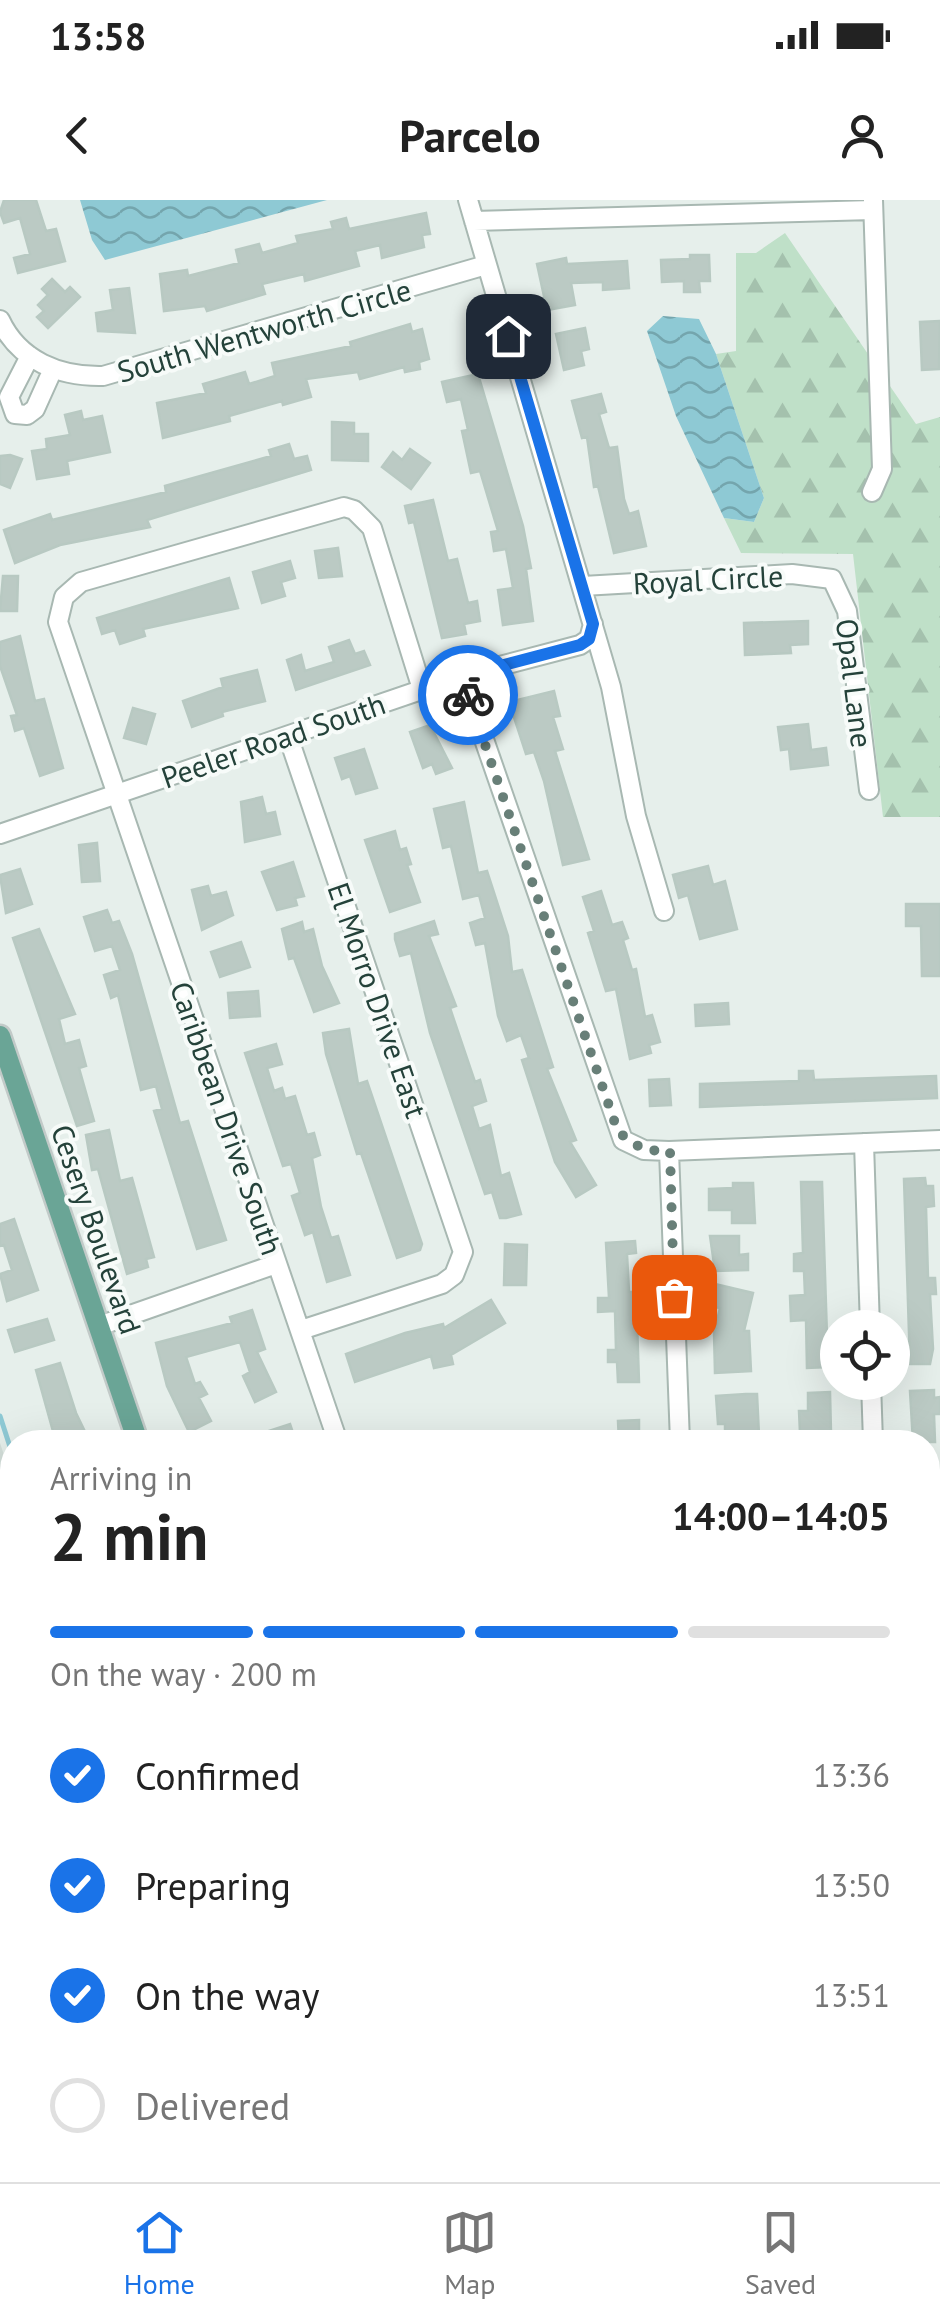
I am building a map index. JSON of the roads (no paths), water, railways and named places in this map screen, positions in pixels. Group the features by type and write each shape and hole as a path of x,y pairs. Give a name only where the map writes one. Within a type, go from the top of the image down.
{"main road":[{"name":"Cesery Boulevard","path":"0,1036 134,1430"}],"street":[{"path":"468,200 612,687 636,816 664,911"},
{"path":"474,221 873,205 882,469 872,492"},
{"name":"South Wentworth Circle","path":"0,320 42,363 76,376 122,372 486,265"},
{"name":"Caribbean Drive South","path":"334,1430 58,622 64,597 81,582 333,508 354,510 372,528 422,689"},
{"name":"Royal Circle","path":"583,586 792,574 832,579"},
{"name":"Opal Lane","path":"832,579 847,611 868,790"},
{"name":"Peeler Road South","path":"0,834 422,689 580,645 589,639 593,624"},
{"path":"462,676 618,1132 644,1150 670,1151 940,1140"},
{"name":"El Morro Drive East","path":"288,736 460,1238 461,1264 442,1284 301,1330"},
{"path":"864,1143 869,1310"},
{"path":"670,1151 680,1430"},
{"path":"98,1326 276,1264"},
{"path":"872,1400 873,1430"}],"water":[{"path":"80,200 327,200 105,260 92,240"},
{"path":"663,316 699,319 716,354 764,498 754,522 724,518 676,416 647,331"}],"waterway":[{"path":"0,1416 5,1430"}]}
